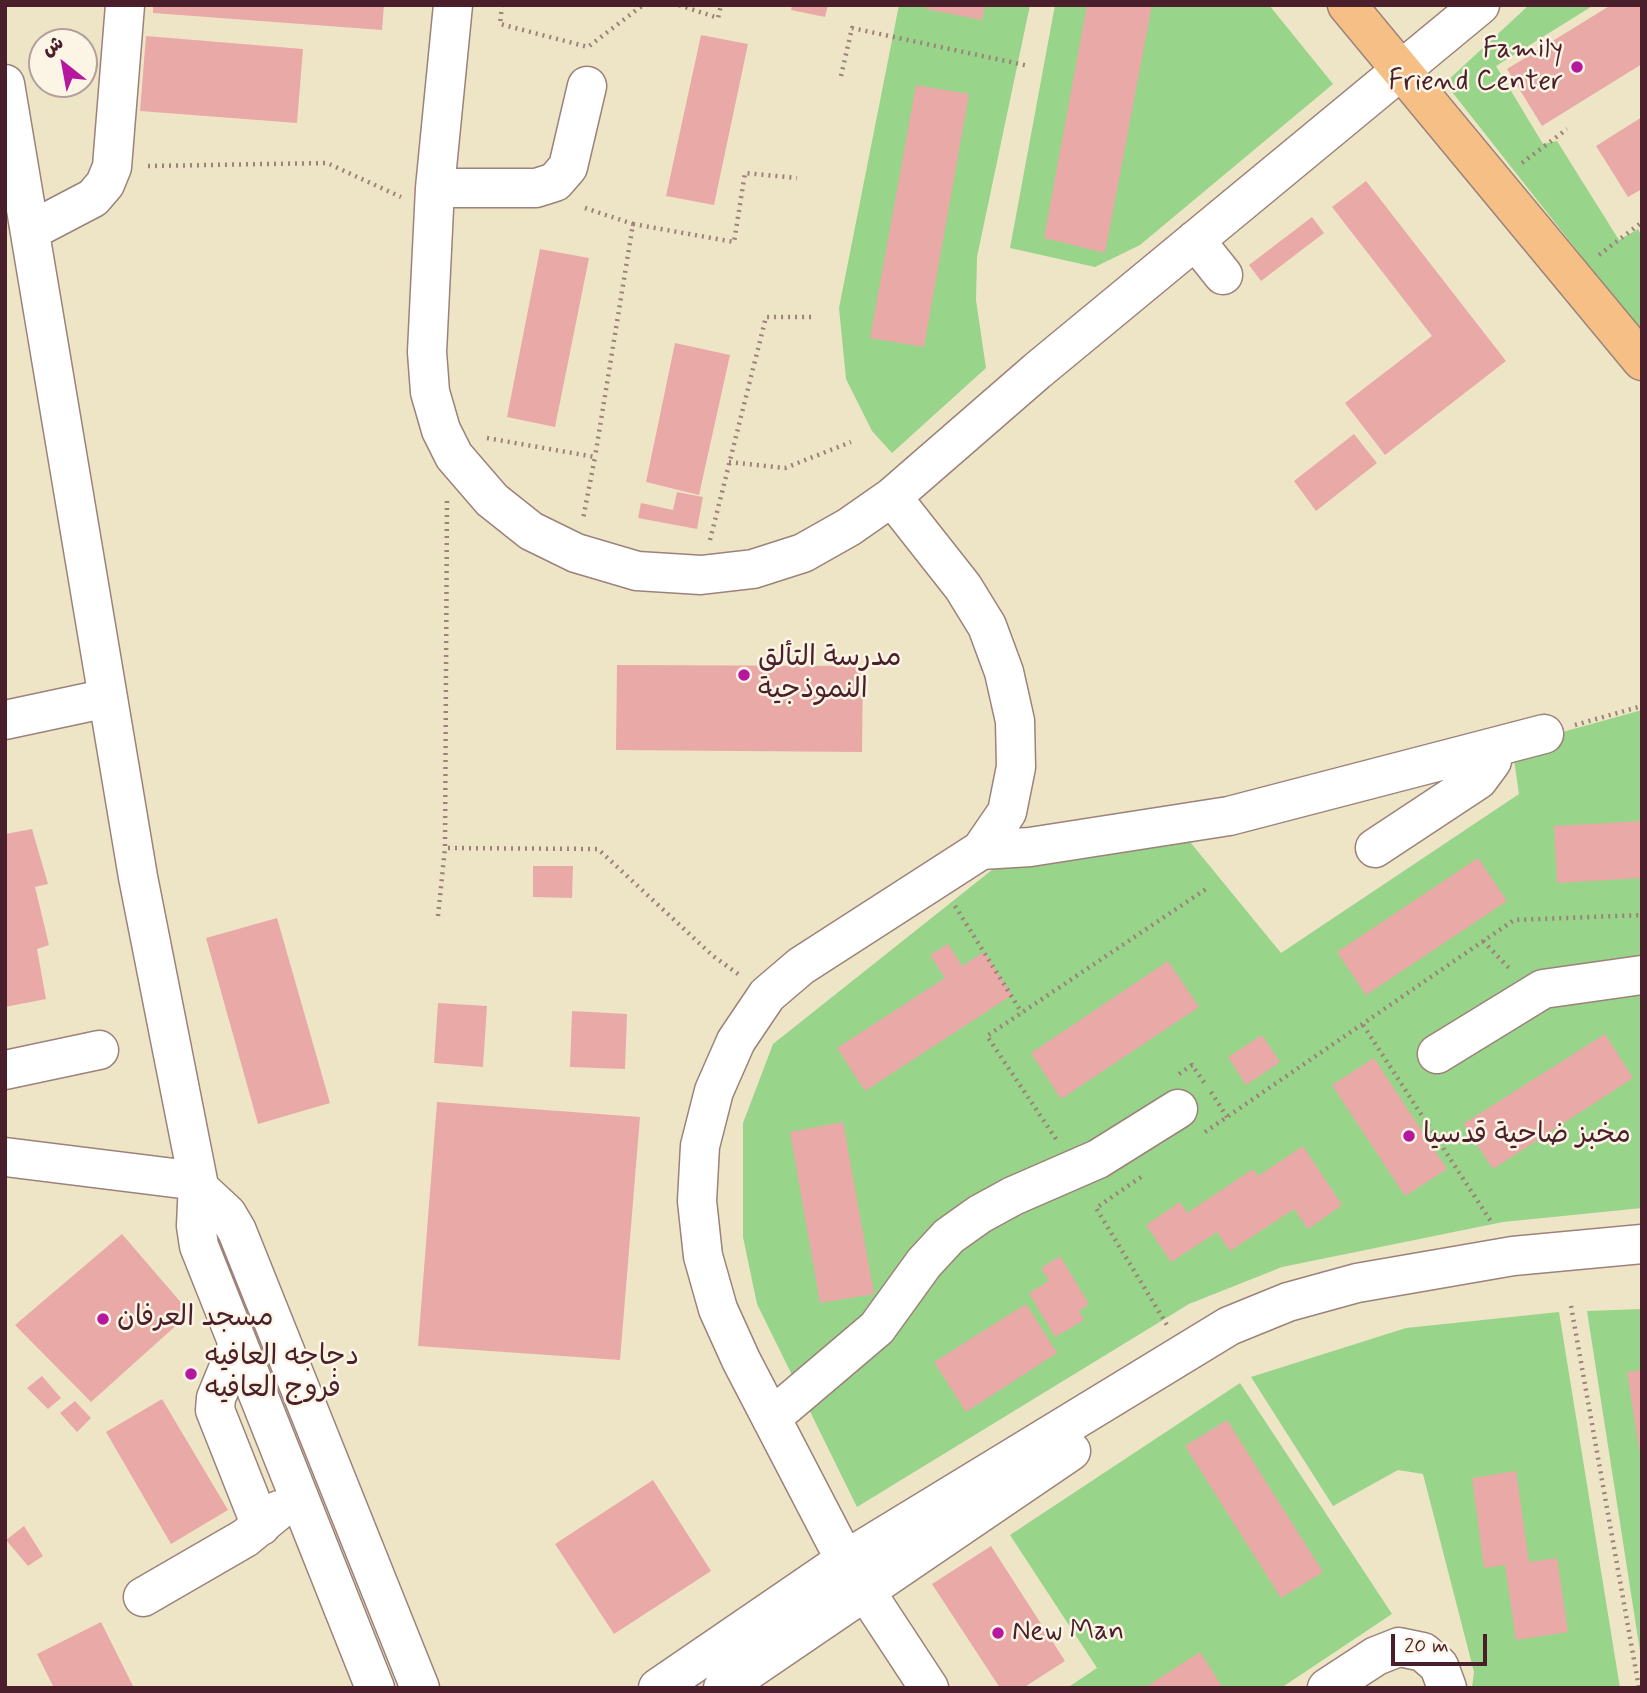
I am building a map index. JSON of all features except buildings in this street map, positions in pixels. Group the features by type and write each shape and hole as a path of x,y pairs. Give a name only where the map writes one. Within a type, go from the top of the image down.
{"main road":[{"path":"1347,5 1398,71 1642,361"}],"street":[{"path":"30,231 93,198 105,184 112,167 125,5"},
{"path":"453,5 435,188 427,352 429,391 448,443 492,500 531,531 576,553 637,571 701,575 753,569 803,553 849,527 892,497 1195,240 1480,5"},
{"path":"5,84 138,877 198,1184 196,1226 199,1246 375,1688"},
{"path":"435,188 536,188 555,182 568,167 587,86"},
{"path":"1195,240 1223,275"},
{"path":"892,497 963,587 987,626 1004,672 1015,721 1016,767 1007,812 981,850 801,966 767,995 736,1041 714,1091 700,1146 697,1201 703,1256 718,1309 771,1418 854,1576 929,1688"},
{"path":"5,720 108,698"},
{"path":"981,850 1030,847 1229,816 1544,734"},
{"path":"1376,848 1479,780 1492,761 1493,749"},
{"path":"1437,1054 1543,989 1642,975"},
{"path":"5,1070 99,1050"},
{"path":"771,1418 877,1328 924,1263 949,1236 980,1213 1098,1159 1181,1109"},
{"path":"5,1157 198,1184 227,1214 237,1231 421,1688"},
{"path":"658,1688 854,1576 1189,1361 1229,1326 1288,1301 1357,1283 1514,1256 1642,1244"},
{"path":"1189,1361 1282,1324 1360,1299 1518,1273 1642,1266"},
{"path":"237,1347 216,1398 215,1410 261,1526"},
{"path":"143,1597 261,1526 275,1512 299,1500"},
{"path":"723,1688 854,1576"},
{"path":"1327,1688 1376,1656 1399,1647 1423,1652 1439,1665 1447,1688"}],"path":[{"path":"502,5 500,24 588,47 643,5"},
{"path":"679,5 718,18 721,5"},
{"path":"841,76 852,28 1029,66"},
{"path":"1493,184 1567,129"},
{"path":"112,167 327,163 405,199 435,188"},
{"path":"584,208 633,224 734,242 745,173 797,178"},
{"path":"1571,277 1642,222"},
{"path":"576,553 595,457 633,224"},
{"path":"701,575 766,317 813,317"},
{"path":"729,462 785,468 851,442"},
{"path":"438,916 445,848 448,443 595,457"},
{"path":"1544,734 1642,706"},
{"path":"445,848 598,849 713,956 767,995"},
{"path":"938,878 1021,1013"},
{"path":"1064,1150 987,1036 1209,887"},
{"path":"1227,1117 1192,1065 1181,1109 1227,1117 1514,920 1642,915"},
{"path":"1363,1025 1514,1256"},
{"path":"1151,1170 1096,1208 1189,1361"},
{"path":"1571,1306 1639,1688"}],"green space":[{"path":"899,5 1030,5 977,257 976,300 986,368 892,453 872,431 846,379 839,308"},
{"path":"1055,5 1269,5 1333,84 1140,245 1095,267 1010,248"},
{"path":"1529,5 1594,5 1496,66 1543,144 1557,141 1619,240 1638,229 1642,237 1642,333 1445,83"},
{"path":"1642,710 1642,1208 1503,1222 1282,1267 1189,1304 857,1507 757,1304 743,1237 743,1123 773,1044 1017,850 1177,826 1281,953 1519,794 1512,746"},
{"path":"1642,1309 1642,1664 1587,1311"},
{"path":"1559,1312 1620,1688 1472,1688 1474,1672 1423,1474 1398,1470 1333,1506 1251,1377 1406,1328"},
{"path":"1240,1383 1392,1614 1281,1688 1067,1688 1097,1668 1010,1535"}],"place":[{"name":"Family Friend Center","path":"1577,67"},
{"name":"مدرسة التألق النموذجية","path":"744,675"},
{"name":"مخبز ضاحية قدسيا","path":"1409,1136"},
{"name":"مسجد العرفان","path":"103,1319"},
{"name":"دجاجه العافيه فروج العافيه","path":"191,1374"},
{"name":"New Man","path":"998,1633"}]}
